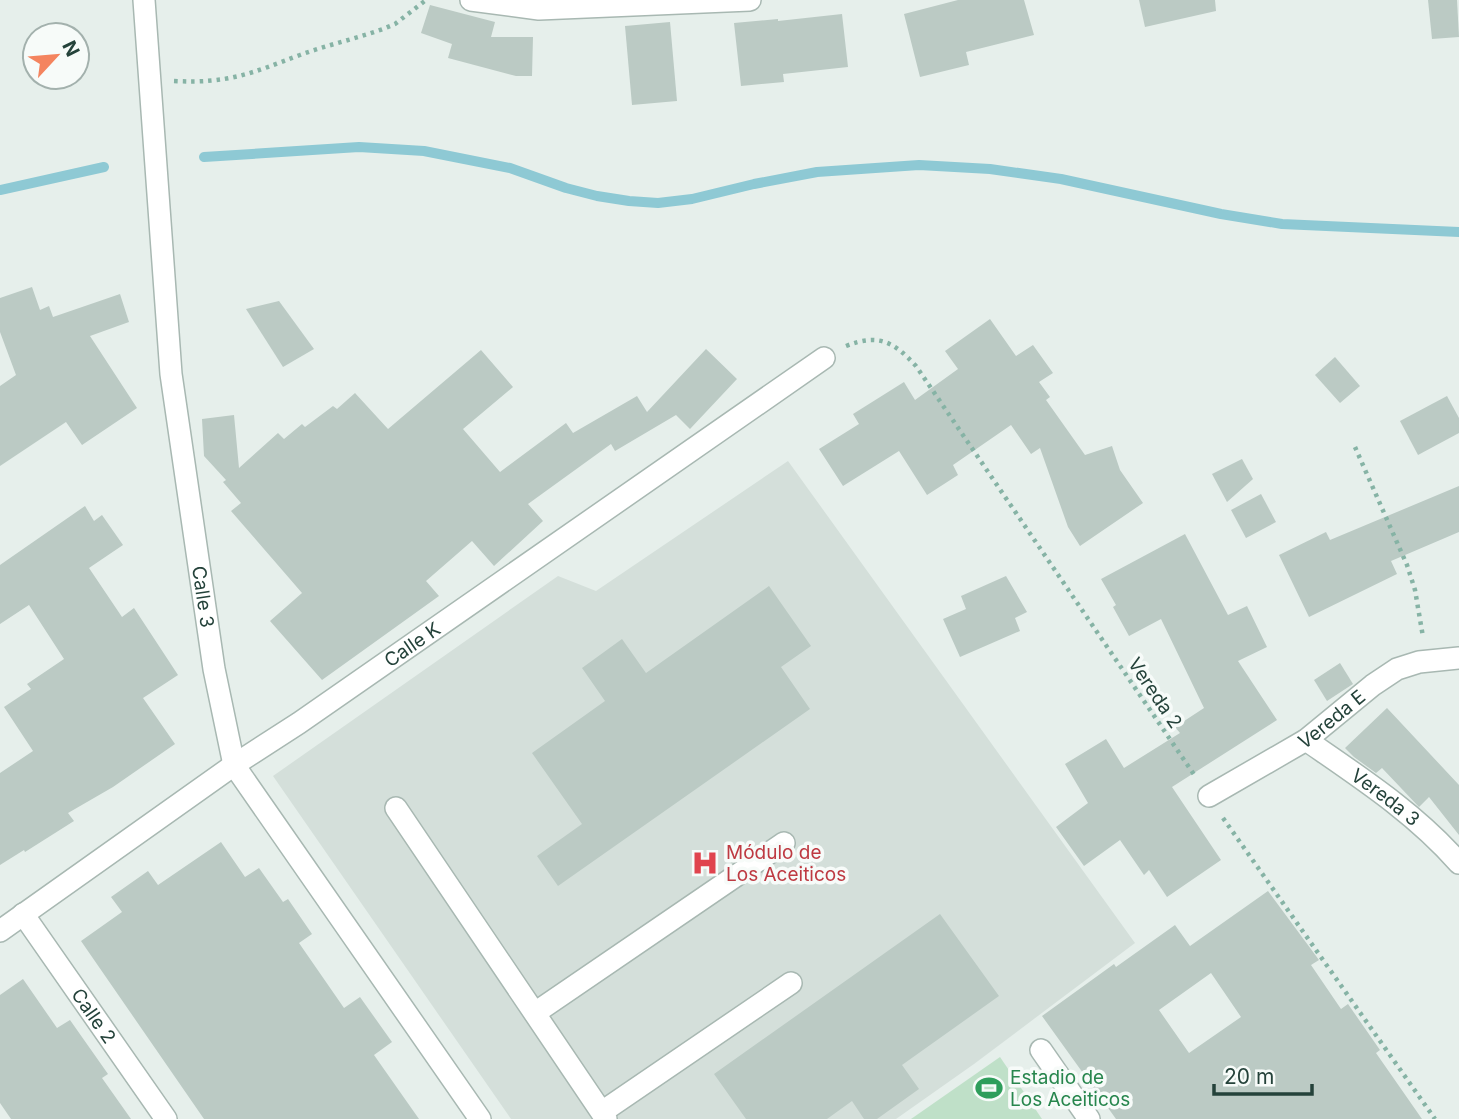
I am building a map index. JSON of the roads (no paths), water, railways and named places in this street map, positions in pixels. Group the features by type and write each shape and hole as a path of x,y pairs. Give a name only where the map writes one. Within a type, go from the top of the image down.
{"street":[{"name":"Calle 3","path":"144,0 171,374 214,669 234,765 480,1119"},
{"path":"471,0 539,9 750,0"},
{"name":"Calle K","path":"0,931 234,765 299,723 824,358"},
{"name":"Vereda E","path":"1209,796 1306,740 1397,669 1426,661 1459,658"},
{"name":"Vereda 3","path":"1306,740 1391,799 1438,840 1459,863"},
{"path":"396,808 604,1115 791,983"},
{"path":"535,1013 784,843"},
{"name":"Calle 2","path":"23,915 166,1119"},
{"path":"1041,1050 1089,1119"}],"waterway":[{"path":"204,157 359,147 424,151 510,168 597,196 658,203 692,199 817,172 919,165 990,169 1061,179 1221,214 1282,224 1459,232"},
{"path":"0,190 104,167"}],"place":[{"name":"Módulo de Los Aceiticos","path":"705,863"},
{"name":"Estadio de Los Aceiticos","path":"989,1088"}]}
